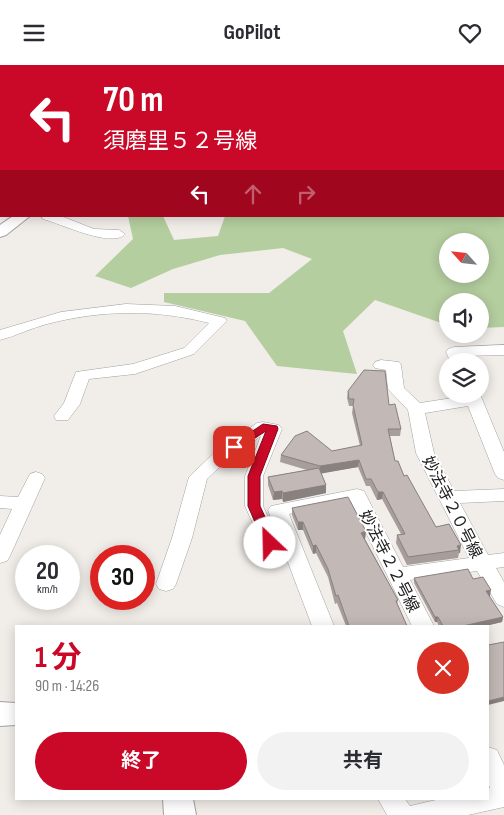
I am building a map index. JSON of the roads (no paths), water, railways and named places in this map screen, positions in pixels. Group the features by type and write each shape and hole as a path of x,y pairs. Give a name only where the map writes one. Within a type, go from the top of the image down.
{"street":[{"path":"0,232 22,217"},
{"path":"51,217 96,232 119,234"},
{"path":"0,335 46,319 94,311 147,308 185,313 220,321 189,351 135,369 82,375 72,404 62,416"},
{"path":"454,353 504,350"},
{"path":"381,365 393,365 396,389 416,409 444,403"},
{"path":"475,403 504,474"},
{"name":"妙法寺２０号線","path":"416,409 425,453 482,563 504,599"},
{"path":"166,584 182,538 198,477 220,457 263,427 273,429 254,476 254,506 270,543 293,547 323,625"},
{"path":"0,556 36,478"},
{"name":"妙法寺２２号線","path":"293,547 278,510 357,495 423,625"},
{"path":"447,497 504,495"},
{"path":"0,502 23,505"},
{"path":"398,575 504,560"},
{"path":"0,714 15,715"},
{"path":"489,759 504,791"},
{"path":"417,815 504,797"},
{"path":"178,800 180,815"},
{"path":"392,800 402,815"}]}
